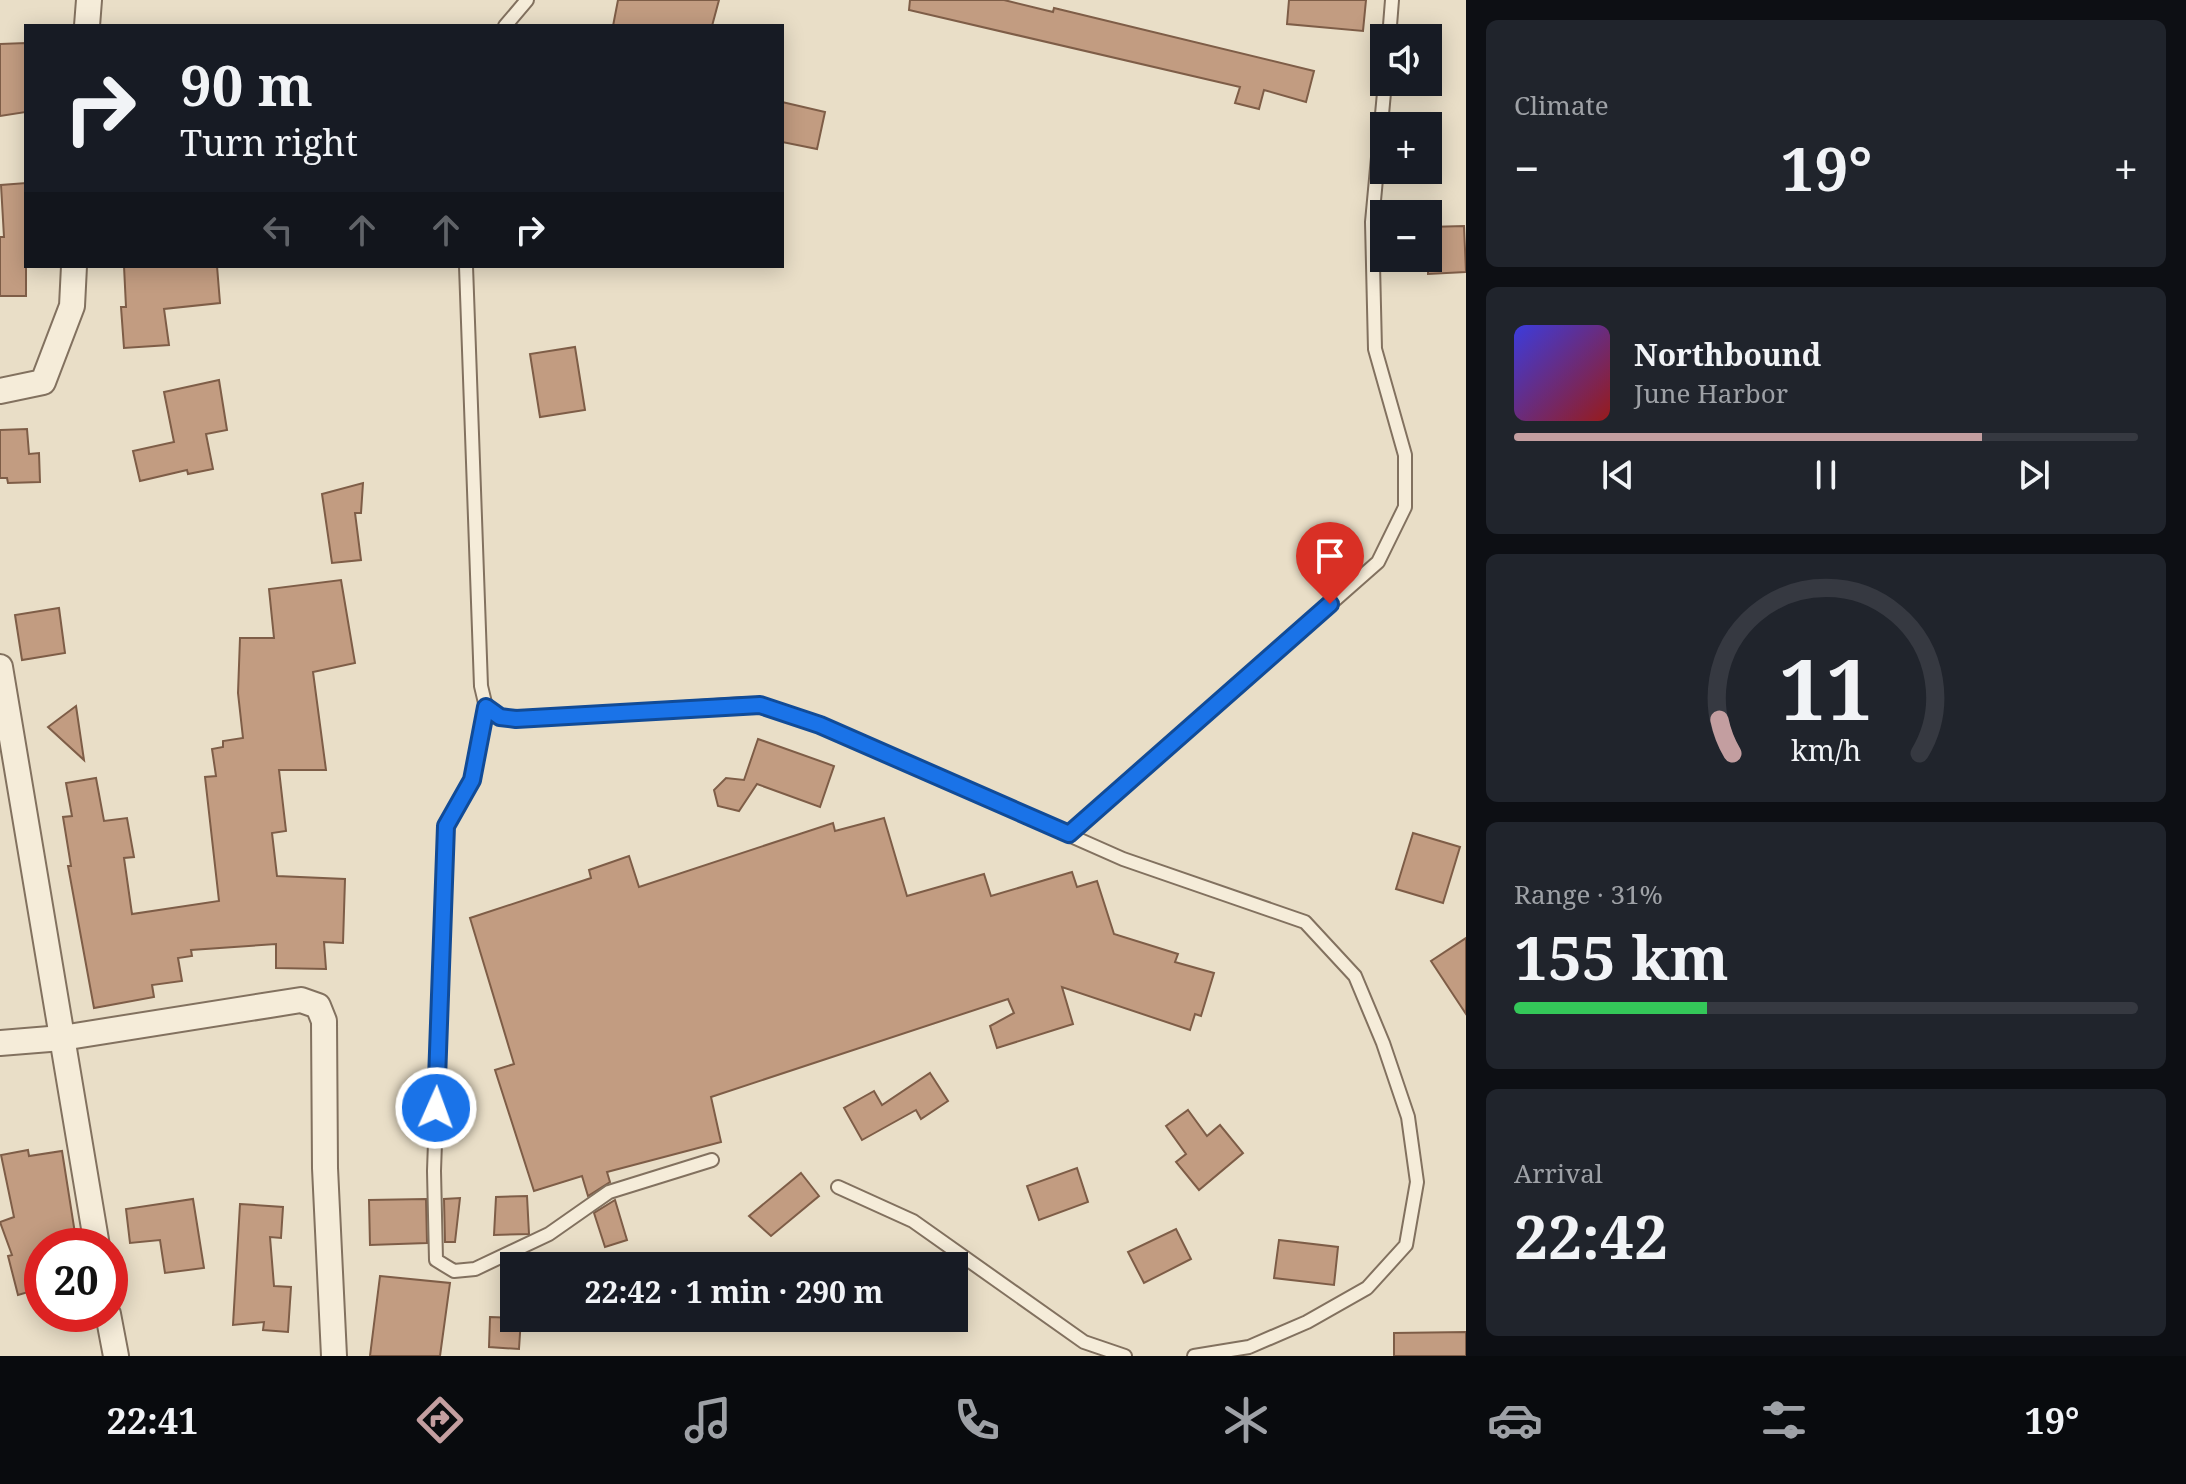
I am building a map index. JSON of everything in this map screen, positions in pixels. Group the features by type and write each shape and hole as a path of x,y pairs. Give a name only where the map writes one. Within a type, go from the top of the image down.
{"street":[{"path":"87,24 89,0"},
{"path":"0,391 43,382 72,306 74,268"},
{"path":"0,667 94,1228"},
{"path":"0,1043 62,1038 301,1000 318,1006 324,1021 325,1168 334,1356"},
{"path":"111,1332 116,1356"}],"lane":[{"path":"507,24 527,0"},
{"path":"1390,24 1392,0"},
{"path":"1069,834 1378,562 1405,507 1405,455 1375,349 1372,222 1384,96"},
{"path":"466,268 481,686 486,707 472,780 446,826 434,1171 436,1260 454,1271 475,1269 549,1234 609,1192 712,1160"},
{"path":"486,707 500,717 516,719 760,705 820,725 1123,859 1305,922 1355,976 1383,1043 1408,1117 1417,1182 1406,1245 1367,1288 1307,1322 1249,1347 1194,1356"},
{"path":"838,1187 913,1221 1084,1342 1125,1356"}],"building":[{"path":"618,0 719,0 713,24 613,24"},
{"path":"910,0 1004,0 1053,12 1054,8 1314,71 1306,102 1264,90 1259,109 1235,103 1240,87 909,10"},
{"path":"1289,0 1366,0 1363,31 1287,24"},
{"path":"24,43 24,112 0,116 0,44"},
{"path":"784,102 825,112 817,149 784,142"},
{"path":"24,183 26,296 0,296 0,237 4,237 1,185"},
{"path":"1464,226 1466,272 1428,274 1442,272 1442,227"},
{"path":"124,268 217,268 220,303 164,309 169,345 124,348 121,307 126,307"},
{"path":"575,347 585,410 540,417 530,354"},
{"path":"219,380 227,430 206,434 213,469 188,474 187,470 140,481 133,451 174,442 164,392"},
{"path":"27,429 29,454 39,453 40,482 8,483 7,478 0,478 0,430"},
{"path":"363,483 361,513 355,513 361,560 332,563 322,494"},
{"path":"341,580 355,663 313,672 326,770 279,770 286,831 272,833 277,876 345,879 343,943 324,942 326,969 276,968 276,944 191,950 192,956 178,958 182,981 152,985 154,997 94,1008 68,866 71,866 63,817 72,816 66,783 96,778 104,821 127,818 134,857 124,858 132,914 219,901 205,777 216,776 212,749 223,747 223,741 243,738 238,693 240,638 274,638 269,589"},
{"path":"59,608 65,653 22,660 15,615"},
{"path":"76,706 84,760 48,727"},
{"path":"758,739 834,766 820,807 757,784 739,811 718,806 714,790 726,778 744,780"},
{"path":"884,818 907,896 984,874 991,896 1072,872 1077,887 1097,881 1114,934 1178,954 1175,962 1214,973 1201,1016 1195,1014 1190,1030 1062,987 1073,1024 997,1048 990,1026 1014,1013 1008,999 711,1097 721,1142 607,1172 610,1182 588,1196 582,1176 534,1191 495,1070 514,1064 470,918 591,878 589,870 629,856 639,887 833,823 835,831"},
{"path":"1413,833 1460,847 1443,903 1396,889"},
{"path":"1466,938 1466,1014 1431,961"},
{"path":"930,1073 948,1101 921,1119 916,1110 862,1140 844,1108 874,1091 882,1105"},
{"path":"1188,1110 1207,1136 1220,1125 1243,1153 1199,1190 1176,1162 1186,1154 1166,1126"},
{"path":"28,1150 29,1156 62,1151 74,1228 24,1228 24,1293 18,1295 8,1256 12,1255 0,1222 14,1217 1,1155"},
{"path":"1077,1168 1088,1202 1039,1220 1027,1186"},
{"path":"801,1173 819,1196 771,1236 749,1216"},
{"path":"527,1196 529,1234 494,1235 496,1197"},
{"path":"460,1198 455,1242 445,1242 444,1199"},
{"path":"193,1199 204,1268 165,1273 160,1240 130,1243 126,1209"},
{"path":"426,1199 427,1243 370,1245 369,1200"},
{"path":"615,1200 627,1240 605,1247 594,1213"},
{"path":"240,1204 283,1207 281,1238 270,1237 274,1286 291,1287 288,1332 263,1330 264,1322 233,1325"},
{"path":"1176,1229 1191,1259 1144,1283 1128,1252"},
{"path":"1279,1240 1338,1247 1334,1285 1274,1278"},
{"path":"380,1276 450,1283 440,1356 370,1356"},
{"path":"490,1317 500,1317 500,1332 520,1332 519,1349 489,1347"},
{"path":"1466,1332 1466,1356 1394,1356 1394,1333"}],"route":[{"path":"436,1108 446,826 472,780 486,707 500,717 516,719 578,713 760,705 820,725 1069,834 1330,604"}]}
